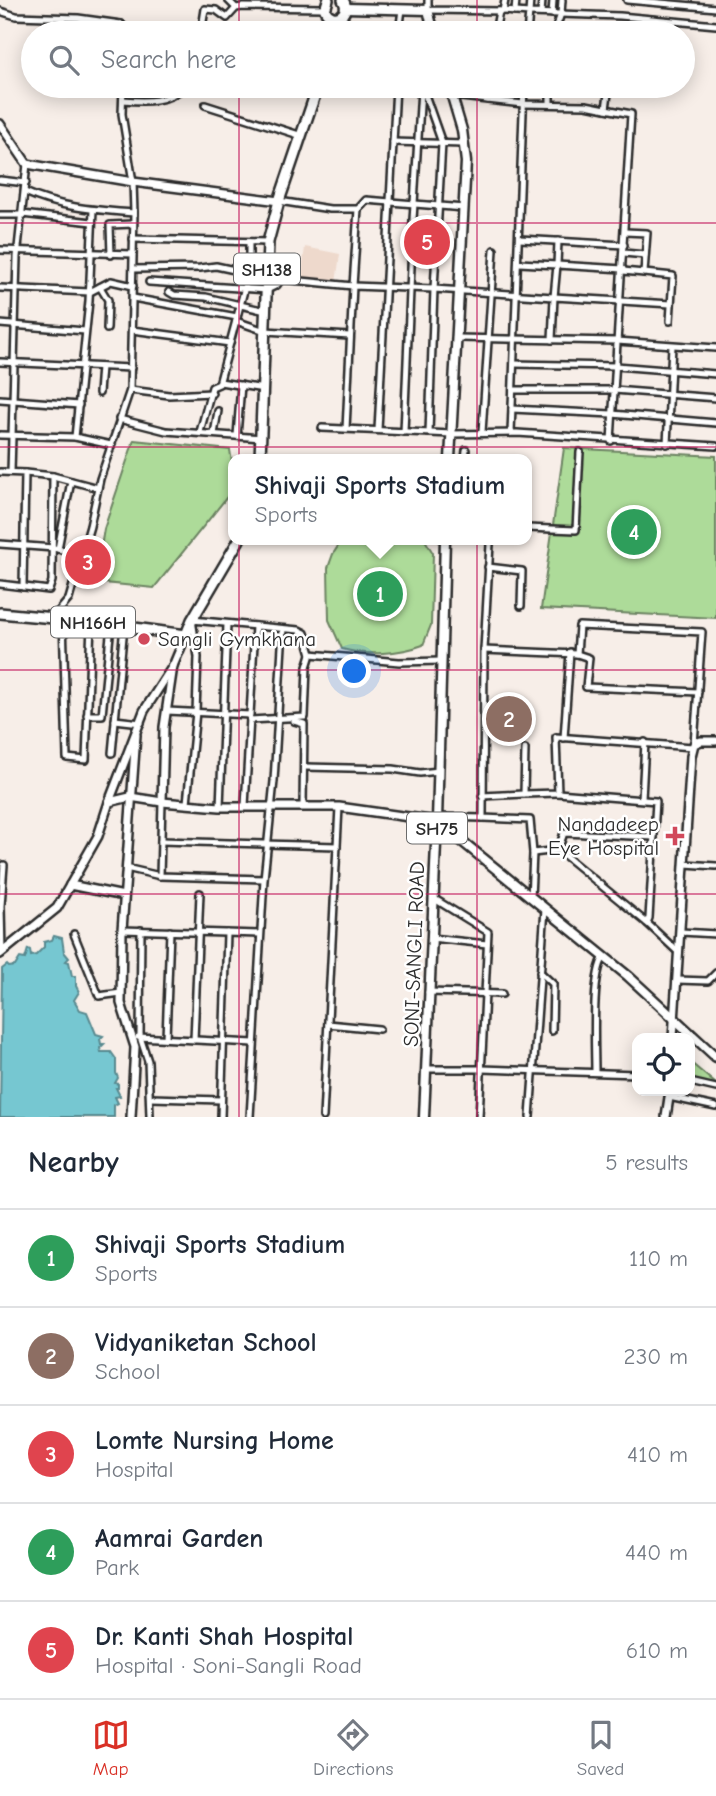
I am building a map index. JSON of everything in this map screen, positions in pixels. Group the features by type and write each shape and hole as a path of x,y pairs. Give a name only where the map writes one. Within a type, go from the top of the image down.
{"highway":[{"path":"327,4 328,15 335,18 341,16 344,4"},
{"name":"SH138","path":"260,454 268,242 314,98"},
{"path":"186,635 236,545"},
{"name":"NH166H","path":"0,613 186,635"}],"main road":[{"path":"344,4 428,10 431,21"},
{"path":"450,454 466,162 452,98"},
{"path":"0,124 27,164 133,183 279,201"},
{"name":"SONI-SANGLI ROAD","path":"424,1117 439,771 445,545"},
{"path":"1,954 57,908 70,886 98,836 144,712 173,666 186,635"},
{"path":"162,802 164,727 173,666"},
{"path":"131,1117 135,1047 121,1003 121,993 122,930 136,735"},
{"path":"673,1033 694,746 701,741 716,741"},
{"path":"109,802 130,797 220,807 339,807 437,819"},
{"name":"SH75","path":"437,819 604,957 716,1057"},
{"path":"70,886 124,896"},
{"path":"666,1117 669,1096"}],"street":[{"path":"203,21 206,0"},
{"path":"228,0 236,8"},
{"path":"428,0 428,10 620,16 673,21"},
{"path":"475,0 475,10"},
{"path":"498,21 505,0"},
{"path":"515,12 516,0"},
{"path":"528,21 530,0"},
{"path":"541,13 542,0"},
{"path":"552,14 553,0"},
{"path":"558,21 562,0"},
{"path":"627,0 716,8"},
{"path":"205,9 216,10 227,18 236,8 327,4"},
{"path":"400,21 402,9"},
{"path":"0,10 16,16 100,21"},
{"path":"695,23 716,25"},
{"path":"53,618 69,598 98,488 130,390 134,213 133,183 122,114 123,100 143,102 167,98"},
{"path":"377,430 395,98"},
{"path":"404,432 421,98"},
{"path":"426,98 442,143 429,433"},
{"path":"470,98 523,104 586,105 631,114 611,441"},
{"path":"512,433 523,98"},
{"path":"550,98 550,104"},
{"path":"606,109 607,98"},
{"path":"205,105 302,136"},
{"path":"393,142 463,144"},
{"path":"11,472 16,288 27,164"},
{"path":"0,180 26,183"},
{"path":"25,192 48,202 93,210 134,213"},
{"path":"346,429 358,209 366,200 464,208"},
{"path":"279,201 330,209 358,209"},
{"path":"75,437 90,292 93,210"},
{"path":"0,215 92,222"},
{"path":"111,255 110,225 133,224"},
{"path":"625,232 647,233 644,273"},
{"path":"133,239 268,242"},
{"path":"520,239 624,245"},
{"path":"552,340 558,241"},
{"path":"200,432 212,390 220,382 249,272 249,242"},
{"path":"0,250 90,255 133,254"},
{"path":"482,432 494,250"},
{"path":"624,253 645,255"},
{"path":"519,263 673,276 670,321"},
{"path":"133,269 215,266 267,276"},
{"path":"149,282 267,290 277,285 281,279 353,286 671,304"},
{"path":"0,288 90,292 111,281 133,286"},
{"path":"100,287 108,300 107,329"},
{"path":"169,292 174,296 206,297 266,312"},
{"path":"133,298 236,319 265,331 350,336"},
{"path":"0,324 85,331"},
{"path":"132,330 230,343"},
{"path":"458,338 617,341 716,348"},
{"path":"667,444 673,346"},
{"path":"0,362 131,368"},
{"path":"514,364 616,366 716,374"},
{"path":"99,393 101,367"},
{"path":"220,382 264,389"},
{"path":"237,436 241,385"},
{"path":"130,390 169,395 212,390"},
{"path":"513,390 614,390 716,398"},
{"path":"0,399 79,405"},
{"path":"512,409 716,423"},
{"path":"214,434 218,411"},
{"path":"119,419 166,431 262,439"},
{"path":"322,428 452,434 512,433 716,446"},
{"path":"0,435 75,437 111,445"},
{"path":"466,450 466,454"},
{"path":"532,528 576,530 580,452"},
{"path":"0,472 53,476 98,488"},
{"path":"23,587 25,473"},
{"path":"0,584 49,590 54,548 53,476"},
{"path":"54,548 71,481"},
{"path":"0,544 54,548 81,555"},
{"path":"483,818 484,650 490,545"},
{"path":"488,567 522,571 521,606"},
{"path":"63,619 67,758 86,760 91,622"},
{"path":"187,803 196,712 198,657 192,620 305,633 311,654 307,667 305,717 277,720"},
{"path":"220,807 227,624"},
{"path":"87,715 102,715 111,625"},
{"path":"112,753 124,626"},
{"path":"245,806 255,626"},
{"path":"558,793 556,737 694,746 702,632 579,626 578,654"},
{"path":"250,1117 260,934 283,629"},
{"path":"484,650 578,654 589,658 586,687 698,692"},
{"path":"564,738 570,652"},
{"path":"311,654 399,662 442,660"},
{"path":"167,711 223,713 304,724 303,807"},
{"path":"115,720 141,723"},
{"path":"642,799 645,743"},
{"path":"524,793 525,749"},
{"path":"305,767 393,769 420,773 439,771"},
{"path":"482,796 558,793 656,801 647,923"},
{"path":"160,876 162,802"},
{"path":"323,1117 339,807"},
{"path":"437,819 530,820 533,853 531,898"},
{"path":"558,850 564,833 654,837"},
{"path":"160,841 337,846"},
{"path":"533,853 558,850 647,923 679,953"},
{"path":"685,864 716,866"},
{"path":"1,954 4,865"},
{"path":"126,868 160,876 264,879"},
{"path":"194,1040 200,893"},
{"path":"433,898 488,932 479,1117"},
{"path":"530,1117 545,909"},
{"path":"122,930 260,934"},
{"path":"141,930 140,1037 148,1060 150,1117"},
{"path":"166,1038 170,931"},
{"path":"681,932 716,934"},
{"path":"220,1117 227,933"},
{"path":"74,934 99,996 121,993"},
{"path":"431,939 487,944"},
{"path":"595,1072 598,964 604,957"},
{"path":"540,972 553,984 552,1031"},
{"path":"677,980 708,981 716,973"},
{"path":"428,992 502,994"},
{"path":"328,1024 379,1030"},
{"path":"130,1036 254,1044"},
{"path":"428,1069 632,1074"},
{"path":"695,1083 716,1088"},
{"path":"676,1096 716,1107"},
{"path":"151,1098 221,1100"}],"shaded area":[{"path":"305,247 340,254 336,283 301,278"}],"green space":[{"path":"134,440 230,450 228,496 154,588 95,582 104,529"},
{"path":"564,448 716,456 716,618 541,609"},
{"path":"339,545 428,545 433,553 431,625 423,645 383,653 342,649 329,620 328,568"},
{"path":"695,1066 716,1084 716,1089 695,1083"}],"water":[{"path":"54,936 62,938 64,952 69,958 66,961 69,962 72,976 76,976 79,992 74,1000 80,1010 87,1012 96,1034 103,1036 100,1039 101,1044 104,1044 100,1048 101,1052 111,1052 116,1059 118,1078 115,1083 118,1084 116,1088 120,1096 115,1097 118,1103 114,1105 114,1117 0,1117 2,969 7,965 15,966 20,958 25,959 28,949 31,956 36,955 44,947 44,942 52,940"}],"place":[{"name":"Dr. Kanti Shah Hospital","path":"427,242"},
{"name":"Aamrai Garden","path":"634,532"},
{"name":"Lomte Nursing Home","path":"88,562"},
{"name":"Shivaji Sports Stadium","path":"380,594"},
{"name":"Sangli Gymkhana","path":"144,639"},
{"name":"Vidyaniketan School","path":"509,719"},
{"name":"Nandadeep Eye Hospital","path":"675,836"}]}
